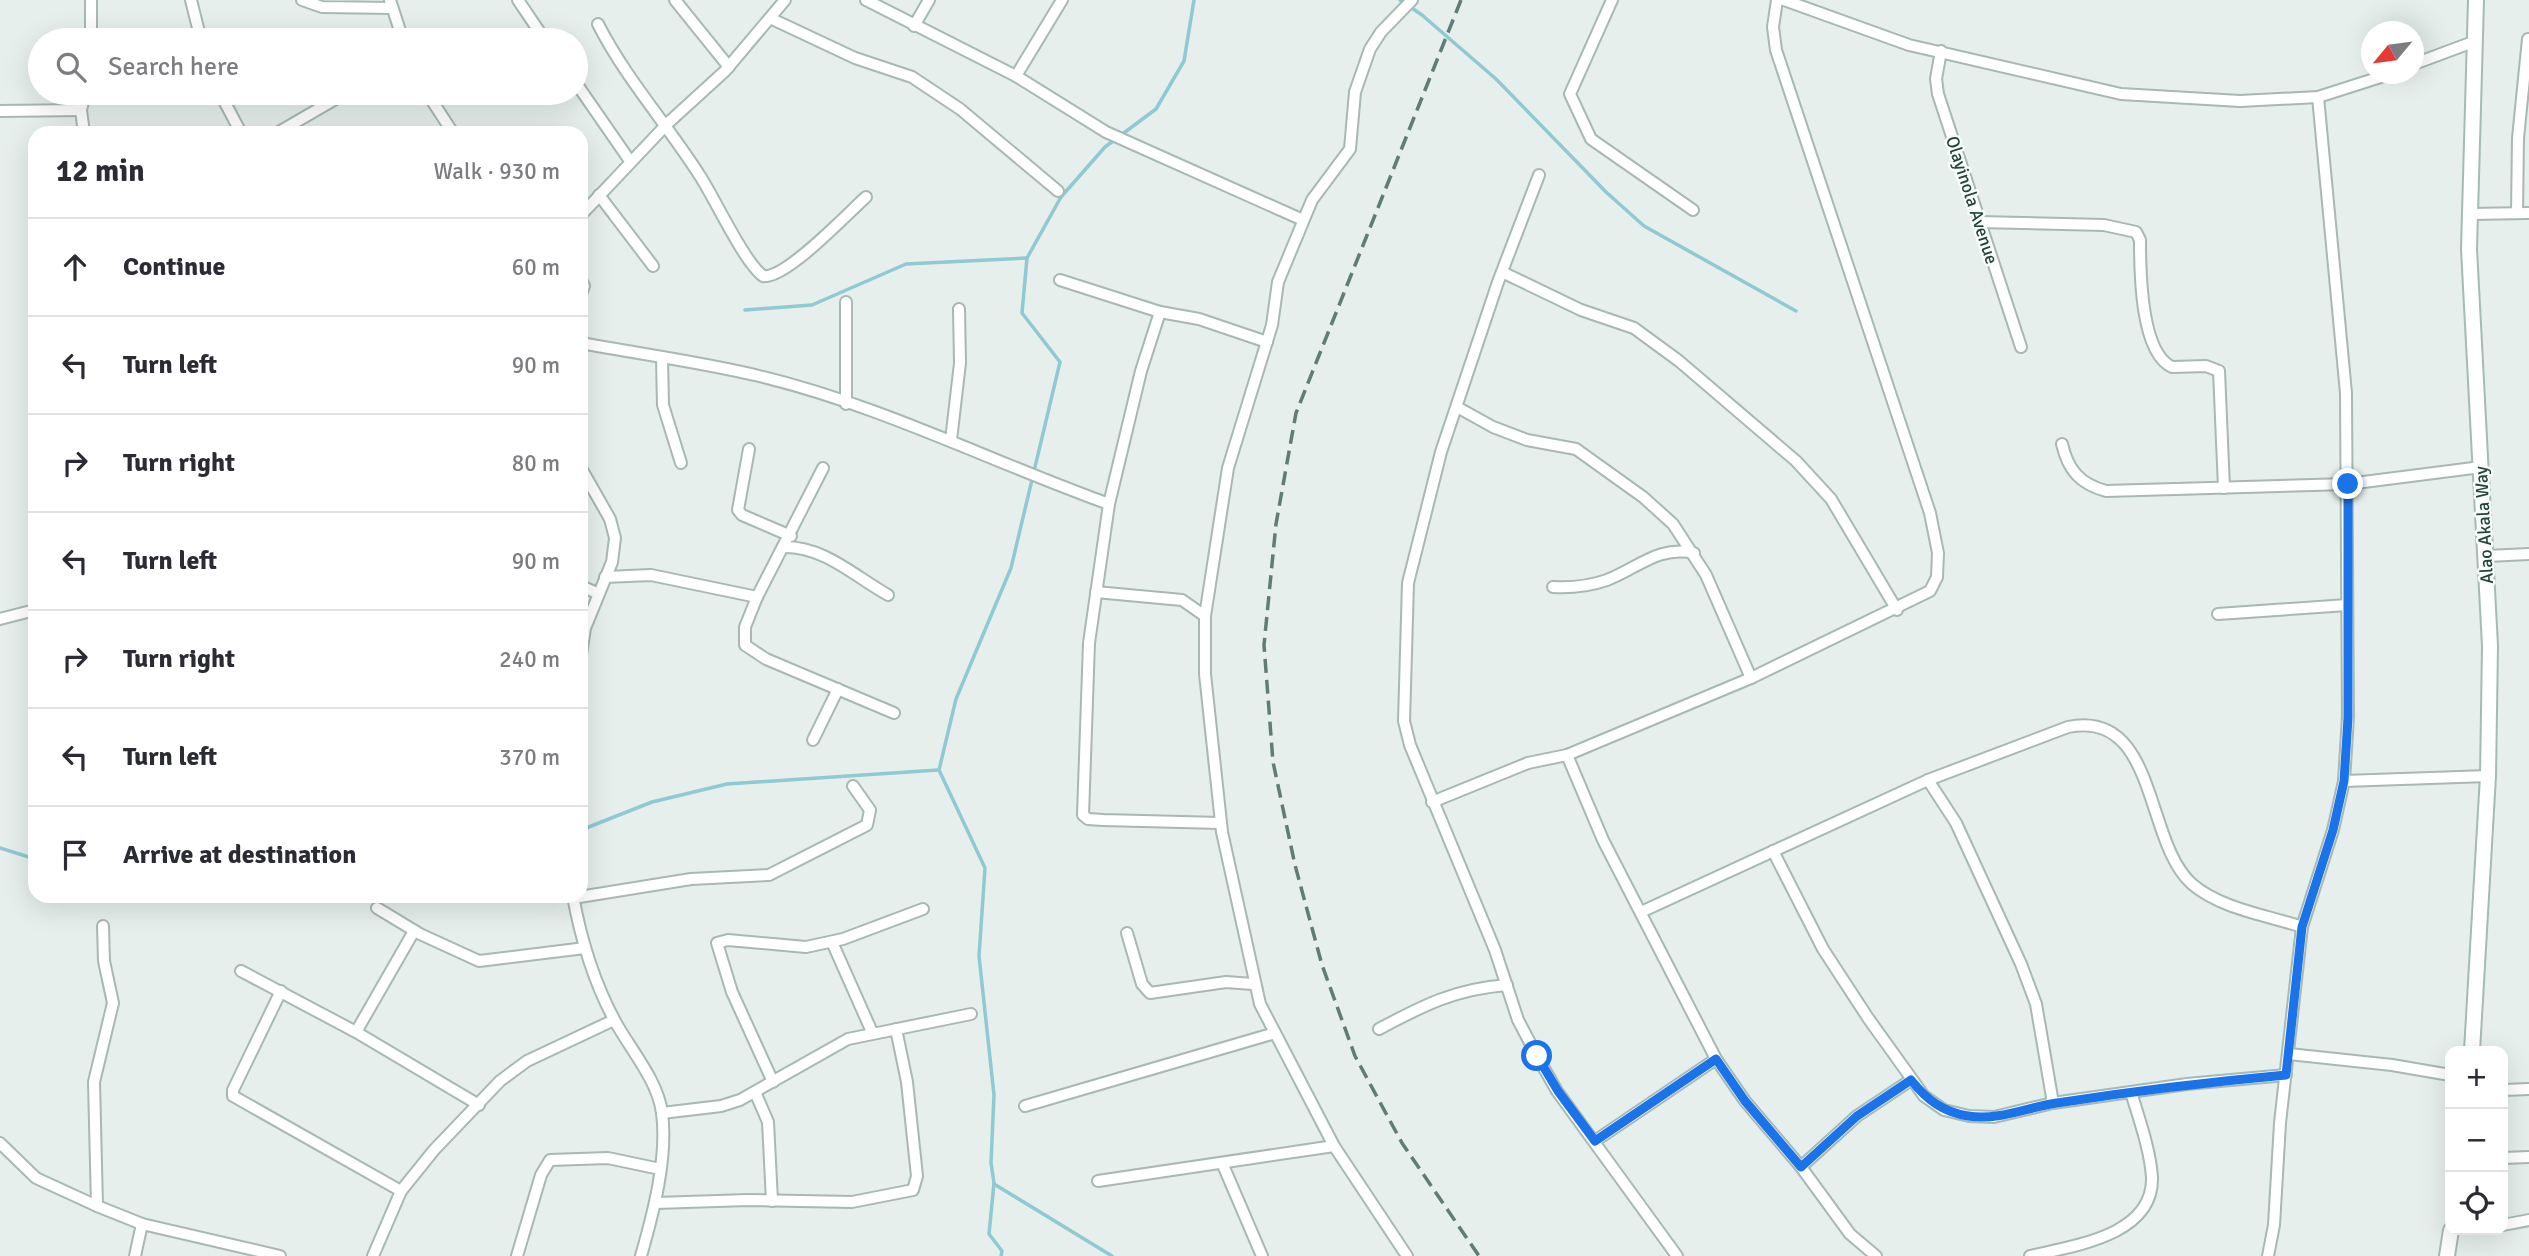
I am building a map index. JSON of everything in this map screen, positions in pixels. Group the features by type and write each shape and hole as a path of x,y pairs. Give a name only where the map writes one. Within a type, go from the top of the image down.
{"street":[{"path":"91,0 91,28"},
{"path":"191,0 198,28"},
{"path":"302,0 322,7 391,4 399,28"},
{"path":"518,0 537,28"},
{"path":"675,0 729,67"},
{"path":"588,207 630,161 729,67 772,19 783,4 770,0"},
{"path":"866,0 1016,76 1107,132 1303,220"},
{"path":"914,26 929,0"},
{"path":"1016,76 1062,0"},
{"path":"1407,1256 1334,1146 1275,1033 1254,984 1221,823 1205,674 1205,616 1228,468 1267,342 1278,282 1312,200 1350,149 1355,92 1370,49 1381,32 1412,0"},
{"path":"1612,0 1570,94 1591,139 1693,210"},
{"path":"1432,802 1528,763 1567,755 1751,678 1898,610 1930,591 1937,577 1938,553 1921,488 1776,50 1773,27 1777,0"},
{"path":"1784,0 1909,45 2120,94 2240,101 2318,97 2361,83"},
{"name":"Alao Akala Way","path":"2472,1046 2488,776 2490,646 2471,306 2470,214 2476,0"},
{"path":"772,19 855,58 912,77 960,109 1058,191"},
{"path":"598,24 628,76 666,126 763,276 769,277 788,267 866,197"},
{"path":"2516,213 2518,138 2528,39"},
{"path":"2424,60 2473,42"},
{"name":"Olayinola Avenue","path":"1941,51 1936,79 1938,94 2021,347"},
{"path":"2268,1256 2274,1225 2302,927 2333,830 2344,781 2348,718 2346,393 2318,97"},
{"path":"588,100 630,161"},
{"path":"82,105 83,126"},
{"path":"226,105 237,126"},
{"path":"289,126 325,105"},
{"path":"435,105 448,126"},
{"path":"0,111 81,110"},
{"path":"1538,175 1441,453 1408,583 1404,721 1432,802 1507,985 1518,1020 1558,1091 1677,1256"},
{"path":"599,195 653,266"},
{"path":"2470,214 2529,213"},
{"path":"1979,222 2104,225 2136,232 2140,240 2146,316 2161,356 2172,366 2206,366 2217,368 2220,374 2224,488"},
{"path":"1502,272 1581,310 1634,328 1679,361 1796,461 1830,499 1844,517 1898,610"},
{"path":"1060,280 1160,312 1199,319 1267,342"},
{"path":"846,302 846,404"},
{"path":"951,440 960,363 959,309"},
{"path":"1160,312 1141,371 1109,504 1089,643 1083,815 1088,819 1103,820 1221,823"},
{"path":"588,344 759,376 951,440 1109,504"},
{"path":"662,358 663,405 681,463"},
{"path":"1457,407 1493,427 1527,440 1576,449 1663,515 1694,552 1751,678"},
{"path":"2062,444 2066,463 2080,480 2106,491 2348,484 2481,467"},
{"path":"749,449 738,510 742,515 790,536"},
{"path":"823,468 757,597 745,627 745,645 766,659 894,713"},
{"path":"588,481 614,531 615,552 588,619"},
{"path":"783,547 820,553 888,595"},
{"path":"1553,587 1588,586 1672,550 1694,552"},
{"path":"2487,556 2529,554"},
{"path":"605,577 651,575 757,597"},
{"path":"588,589 597,593"},
{"path":"1096,592 1182,600 1205,616"},
{"path":"2218,614 2347,605"},
{"path":"0,620 28,612"},
{"path":"813,740 838,689"},
{"path":"1641,912 1928,780 2068,727 2086,723 2101,727 2127,747 2141,768 2164,834 2191,883 2215,899 2302,927"},
{"path":"1567,755 1603,840 1716,1059 1745,1101 1801,1167 1850,1234 1876,1256"},
{"path":"2344,781 2488,776"},
{"path":"1928,780 1956,822 2021,964 2036,1004 2053,1103"},
{"path":"588,895 691,879 777,872 867,825 870,810 853,786"},
{"path":"1773,851 1823,949 1911,1080 1924,1096 1944,1110 1969,1116 1994,1117 2053,1103 2286,1075"},
{"path":"574,903 585,948 614,1020 647,1076 662,1113 656,1203 640,1256"},
{"path":"377,908 414,931 479,961 585,948"},
{"path":"773,1082 732,992 718,943 728,940 806,947 832,942 923,909"},
{"path":"97,1206 94,1082 113,1003 104,961 103,926"},
{"path":"356,1032 414,931"},
{"path":"1127,933 1142,984 1150,993 1226,982 1254,984"},
{"path":"832,942 872,1032"},
{"path":"241,971 356,1032 479,1105"},
{"path":"1379,1029 1423,1005 1460,991 1507,985"},
{"path":"281,991 233,1090 233,1096 401,1191"},
{"path":"662,1113 721,1106 755,1092 848,1039 971,1014"},
{"path":"373,1256 401,1191 434,1150 479,1105 519,1066 614,1020"},
{"path":"656,1203 852,1202 913,1190 917,1176 907,1082 896,1029"},
{"path":"1025,1106 1275,1033"},
{"path":"2289,1054 2392,1065 2445,1074"},
{"path":"1595,1141 1716,1059"},
{"path":"1801,1167 1857,1116 1911,1080"},
{"path":"2508,1090 2529,1089"},
{"path":"755,1092 768,1122 772,1201"},
{"path":"2030,1256 2109,1236 2138,1214 2148,1197 2152,1178 2131,1092"},
{"path":"0,1143 36,1178 97,1206 142,1223 280,1256"},
{"path":"1098,1181 1334,1146"},
{"path":"2508,1158 2529,1157"},
{"path":"517,1256 541,1175 550,1160 608,1158 660,1169"},
{"path":"1223,1164 1262,1256"},
{"path":"2508,1224 2529,1220"},
{"path":"135,1256 142,1223"},
{"path":"2447,1256 2453,1235"}],"waterway":[{"path":"1001,1256 1002,1251 989,1234 994,1183 991,1163 994,1095 979,956 985,868 939,770 956,699 1011,568 1060,362 1022,313 1027,258 1061,197 1105,147 1156,109 1184,61 1194,0"},
{"path":"1400,0 1422,15 1496,79 1606,192 1644,226 1796,311"},
{"path":"745,310 812,305 906,264 1027,258"},
{"path":"588,827 652,802 727,784 938,770"},
{"path":"0,848 28,857"},
{"path":"994,1184 1112,1256"}],"railway":[{"path":"1461,0 1296,413 1276,524 1264,645 1273,762 1295,865 1322,965 1355,1056 1402,1143 1479,1256"}],"route":[{"path":"1537,1056 1558,1091 1595,1141 1716,1059 1745,1101 1801,1167 1857,1116 1911,1080 1924,1096 1944,1110 1969,1116 1994,1117 2053,1103 2188,1084 2286,1075 2302,927 2333,830 2344,781 2348,718 2348,484"}]}
